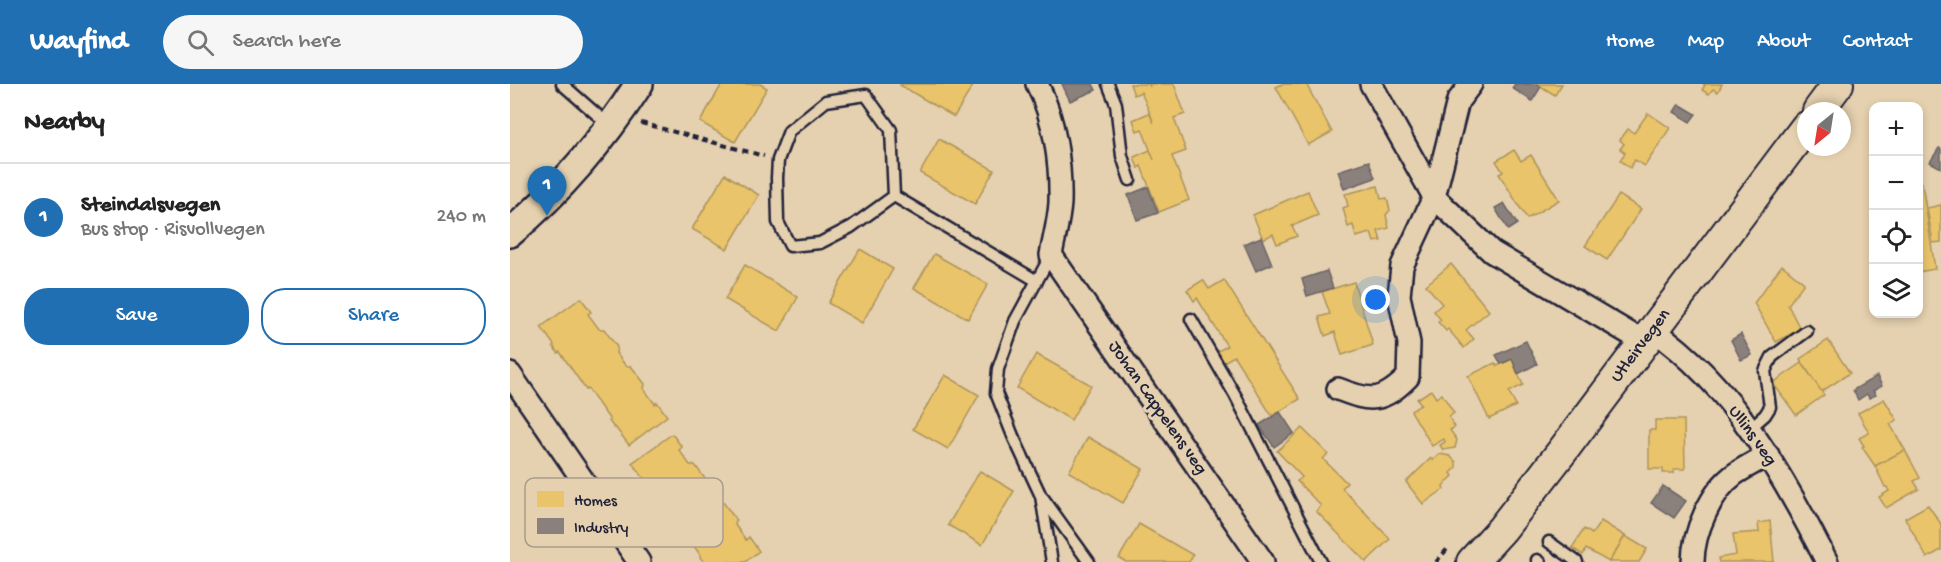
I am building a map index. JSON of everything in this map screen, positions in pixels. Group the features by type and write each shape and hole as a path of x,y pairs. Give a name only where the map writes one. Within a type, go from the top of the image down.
{"main road":[{"path":"1825,102 1838,84"},
{"name":"Utleirvegen","path":"1472,562 1523,502 1797,139"}],"street":[{"path":"510,233 569,176 614,121 639,84"},
{"path":"1037,84 1044,97 1059,158 1060,205 1051,255"},
{"name":"Ullins veg","path":"1371,84 1434,197 1492,252 1683,352 1711,381 1768,455 1805,518 1827,562"},
{"path":"1338,389 1363,399 1386,396 1408,377 1409,343 1399,296 1402,266 1434,197 1458,101 1471,84"},
{"name":"Johan Cappelens veg","path":"1051,255 1263,562"},
{"path":"510,374 581,478"},
{"path":"1693,562 1700,525 1717,495 1733,475 1768,455"},
{"path":"629,547 639,562"}],"lane":[{"path":"562,84 614,121"},
{"path":"1108,84 1116,104 1122,156 1130,180"},
{"path":"866,95 891,129 894,196 851,227 820,243 790,246 778,222 778,160 789,131 826,101 866,95"},
{"path":"894,196 1037,281"},
{"path":"1051,255 1012,331 998,369 996,393 1041,496 1089,562"},
{"path":"1191,320 1240,405 1321,562"},
{"path":"1749,429 1765,415 1770,407 1765,371 1772,357 1807,331"},
{"path":"1041,496 1052,562"},
{"path":"1549,542 1577,562"}],"path":[{"path":"614,121 778,160"}],"building: Homes":[{"path":"722,84 760,84 767,88 735,142 700,122"},
{"path":"901,84 974,84 954,117"},
{"path":"1130,84 1174,84 1185,114 1174,118 1186,151 1172,156 1189,200 1159,212 1141,166 1138,168 1134,157 1150,150 1154,160 1142,129 1137,131 1133,120 1149,113 1154,123 1141,92 1134,95"},
{"path":"1282,84 1306,84 1332,132 1308,145 1276,87"},
{"path":"1537,84 1562,84 1555,95"},
{"path":"1703,84 1722,84 1718,92 1713,89 1709,94 1702,90 1705,85"},
{"path":"1648,113 1670,128 1645,166 1635,160 1630,168 1620,160 1625,153 1620,149 1624,144 1620,140 1628,129 1634,133"},
{"path":"939,139 994,170 975,204 920,173"},
{"path":"1514,150 1521,161 1531,155 1559,200 1527,219 1499,174 1503,172 1496,161"},
{"path":"725,174 759,195 727,249 692,229"},
{"path":"1378,186 1381,199 1387,198 1390,210 1386,215 1389,228 1378,231 1381,241 1374,242 1371,233 1356,237 1353,225 1348,227 1343,208 1348,206 1345,194"},
{"path":"1923,190 1935,269 1923,271"},
{"path":"1308,191 1318,215 1292,226 1297,236 1277,244 1273,234 1263,239 1253,215"},
{"path":"1619,195 1641,209 1607,260 1585,246"},
{"path":"1941,205 1941,242 1933,243 1927,208"},
{"path":"860,249 893,269 862,323 828,303"},
{"path":"934,254 988,284 968,319 914,288"},
{"path":"1451,264 1489,311 1466,330 1474,339 1464,348 1448,329 1446,331 1438,322 1441,320 1434,311 1442,304 1426,285"},
{"path":"745,265 798,297 779,331 725,299"},
{"path":"1782,265 1804,283 1788,305 1800,329 1776,342 1754,303"},
{"path":"1203,280 1209,289 1224,280 1300,399 1272,416 1234,356 1224,362 1218,351 1227,346 1197,298 1194,301 1187,290"},
{"path":"1354,282 1373,345 1342,355 1335,332 1325,336 1319,317 1330,314 1322,292"},
{"path":"581,298 591,312 588,314 599,329 604,329 617,347 616,353 626,366 631,366 645,384 644,389 667,416 629,445 614,428 560,352 558,353 541,327"},
{"path":"1828,340 1850,373 1821,392 1800,359"},
{"path":"1036,354 1091,385 1071,420 1017,388"},
{"path":"1512,359 1523,385 1509,392 1516,406 1489,419 1468,376 1495,363 1497,366"},
{"path":"1802,363 1824,395 1796,415 1773,383"},
{"path":"945,375 979,395 948,449 913,429"},
{"path":"1431,390 1436,398 1442,394 1454,413 1449,417 1455,427 1450,430 1457,440 1455,448 1443,450 1440,445 1445,442 1444,439 1432,446 1411,411 1421,404 1417,399"},
{"path":"1884,399 1897,420 1890,424 1905,450 1875,466 1862,447 1864,446 1859,438 1869,433 1858,413"},
{"path":"1655,420 1684,420 1685,469 1674,469 1674,473 1663,473 1663,469 1649,469 1649,430 1655,430"},
{"path":"1302,428 1328,454 1323,459 1347,483 1342,488 1390,539 1366,562 1316,511 1321,506 1297,481 1302,477 1277,451"},
{"path":"672,434 682,447 679,450 690,465 695,465 704,478 644,478 632,463"},
{"path":"1088,437 1143,469 1123,503 1069,472"},
{"path":"1905,450 1920,478 1914,481 1919,489 1886,508 1879,497 1889,491 1875,466"},
{"path":"1440,454 1450,456 1456,462 1456,468 1451,473 1453,476 1443,486 1444,489 1423,504 1406,482 1431,458 1433,460"},
{"path":"980,471 1014,491 982,545 948,525"},
{"path":"723,502 736,520 735,525 746,540 749,537 759,551 745,562 704,562 695,547 723,547"},
{"path":"1928,505 1941,524 1941,550 1927,558 1905,518"},
{"path":"1601,521 1625,536 1609,562 1586,549 1583,555 1572,548 1584,529 1592,534"},
{"path":"1770,521 1774,562 1719,562 1718,558 1736,555 1733,534 1759,532 1758,523"},
{"path":"1139,524 1193,555 1189,562 1126,562 1119,558"},
{"path":"1625,536 1647,549 1639,562 1609,562"}],"building: Industry":[{"path":"1062,84 1093,84 1096,90 1070,101"},
{"path":"1515,84 1537,84 1541,87 1532,101 1512,88"},
{"path":"1679,104 1696,114 1690,122 1674,112"},
{"path":"1939,148 1941,149 1941,168 1930,162"},
{"path":"1369,161 1375,178 1344,189 1338,171"},
{"path":"1148,187 1158,213 1137,220 1128,195"},
{"path":"1504,203 1517,224 1508,230 1495,208"},
{"path":"1261,237 1272,264 1256,271 1244,244"},
{"path":"1327,271 1333,288 1307,296 1302,279"},
{"path":"1741,334 1752,355 1741,360 1731,340"},
{"path":"1526,341 1537,364 1518,374 1512,359 1501,364 1496,355"},
{"path":"1877,376 1882,386 1873,391 1876,395 1869,398 1867,394 1858,400 1853,390"},
{"path":"1280,412 1294,433 1274,447 1259,425"},
{"path":"1663,486 1686,501 1674,518 1651,503"}],"place":[{"name":"Steindalsvegen","path":"547,216"}]}
